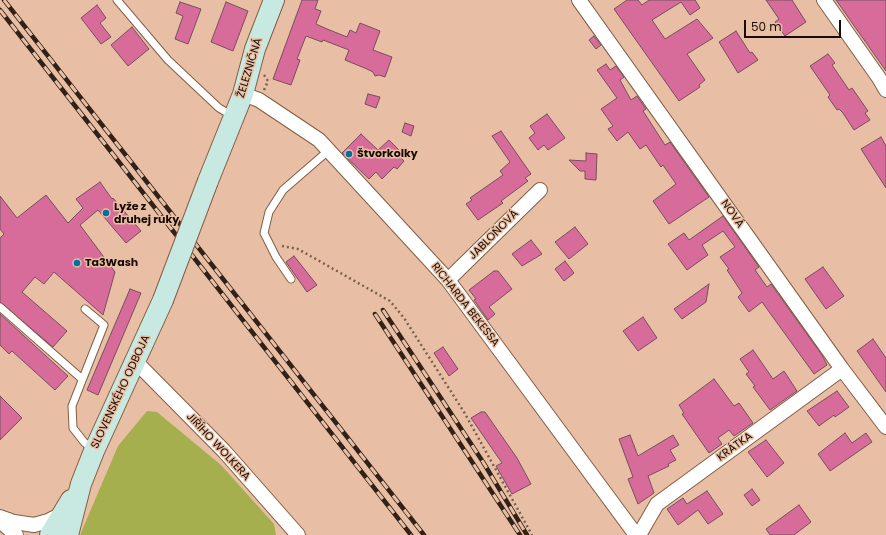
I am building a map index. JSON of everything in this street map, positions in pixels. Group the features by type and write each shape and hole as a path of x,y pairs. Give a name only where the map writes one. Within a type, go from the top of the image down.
{"street":[{"name":"ŽELEZNIČNÁ","path":"208,181 243,94 255,49 274,0"},
{"name":"NOVÁ","path":"579,0 842,369 886,427"},
{"path":"824,0 886,90"},
{"name":"RICHARDA BEKESSA","path":"243,94 259,100 319,140 448,280 636,535"},
{"name":"SLOVENSKÉHO ODBOJA","path":"68,535 81,484 94,451 163,300 208,181"},
{"name":"JABLOŇOVÁ","path":"448,280 540,190"},
{"name":"JIŘÍHO WOLKERA","path":"136,361 224,450 298,535"},
{"name":"KRÁTKA","path":"639,535 657,504 842,369"},
{"name":"SLOVENSKÉHO ODBOJA","path":"50,535 81,484"},
{"path":"0,517 14,522 34,525 48,521 62,514"},
{"path":"0,521 16,535"}],"lane":[{"path":"117,0 168,60 219,108 233,116"},
{"path":"291,279 276,257 264,233 269,212 283,190 328,151"},
{"path":"0,307 82,379"},
{"path":"85,309 104,325 72,406 73,428 84,442 94,451"}],"path":[{"path":"270,244 298,249 390,301 404,318 464,412 532,535"}],"green space":[{"path":"147,411 157,412 221,465 274,524 276,535 80,535 118,446"}],"building":[{"path":"302,0 318,0 315,9 321,11 316,24 347,37 350,30 356,33 360,23 380,31 373,50 392,57 385,77 379,75 375,76 373,72 345,60 349,50 323,40 322,42 306,36 297,59 300,60 291,85 273,79"},
{"path":"627,0 638,0 642,5 649,0 695,0 700,8 690,15 681,2 652,20 665,39 697,19 713,38 687,54 705,80 699,85 700,87 679,101 614,9"},
{"path":"766,0 792,0 806,22 785,36 775,22 779,19"},
{"path":"836,0 886,0 886,71"},
{"path":"180,2 201,9 188,44 175,39 183,16 176,13"},
{"path":"226,2 248,11 233,51 211,42"},
{"path":"97,5 106,18 100,23 111,37 101,44 81,18"},
{"path":"132,27 149,49 128,66 111,45"},
{"path":"736,31 750,53 752,52 758,60 738,73 719,42"},
{"path":"594,36 601,45 596,49 589,40"},
{"path":"828,54 835,63 832,65 849,90 852,88 868,111 865,113 870,120 854,130 843,113 839,109 837,110 828,97 830,95 810,66"},
{"path":"606,64 610,70 616,66 624,77 620,80 631,100 637,96 646,109 643,111 665,145 670,142 709,197 669,224 653,201 676,184 663,165 661,167 646,145 640,149 628,132 617,141 608,129 613,126 601,109 617,98 597,70"},
{"path":"368,94 380,97 376,108 365,104"},
{"path":"547,114 565,138 548,150 544,145 538,150 529,138 535,133 530,126"},
{"path":"405,123 414,126 411,136 402,132"},
{"path":"501,131 531,174 525,178 528,181 501,201 503,203 478,220 466,204 472,200 470,198 503,175 500,171 510,162 492,136"},
{"path":"361,134 378,150 389,140 399,150 397,154 404,161 397,169 394,167 382,179 376,172 369,179 342,153"},
{"path":"881,137 886,146 886,188 861,149"},
{"path":"586,153 597,154 596,180 585,179 585,171 580,171 569,160 586,161"},
{"path":"100,182 112,199 113,198 141,231 126,243 98,210 80,225 115,272 103,315 54,272 44,284 35,277 22,292 67,331 53,347 0,302 0,238 4,234 0,229 0,196 17,218 46,195 68,223 83,208 76,199"},
{"path":"723,216 759,267 755,270 767,287 771,284 822,355 827,365 814,374 762,302 749,312 738,297 742,293 727,270 729,269 720,257 735,247 723,231 702,245 708,255 687,270 668,244 684,233 689,240"},
{"path":"575,227 588,244 569,259 555,242"},
{"path":"531,240 542,254 522,266 512,254"},
{"path":"294,256 317,285 307,292 286,262"},
{"path":"565,261 574,273 564,281 555,269"},
{"path":"823,267 844,296 826,309 805,279"},
{"path":"494,271 498,271 512,289 489,307 495,314 488,320 469,290"},
{"path":"709,284 706,302 682,319 674,309"},
{"path":"130,289 141,293 98,395 87,390"},
{"path":"0,314 68,376 55,390 12,351 9,354 0,345"},
{"path":"643,317 657,338 638,351 623,331"},
{"path":"873,339 886,358 886,392 857,351"},
{"path":"443,347 458,369 449,376 434,353"},
{"path":"753,350 773,379 784,371 797,391 770,410 753,387 755,386 746,374 749,372 740,359"},
{"path":"714,379 734,406 739,403 753,423 734,436 729,430 718,438 722,444 709,453 682,414 684,413 679,405"},
{"path":"837,391 849,407 835,417 834,415 819,426 807,411"},
{"path":"0,396 22,418 0,440"},
{"path":"481,412 485,412 517,458 531,484 512,494 496,466 502,463 471,418"},
{"path":"845,433 852,443 866,433 872,442 830,471 818,454"},
{"path":"630,435 638,456 673,435 679,445 670,450 676,460 668,464 669,466 648,476 654,493 638,504 628,479 633,477 619,439"},
{"path":"766,440 784,463 767,477 748,452"},
{"path":"752,489 760,500 752,506 744,495"},
{"path":"707,491 723,514 708,524 698,510 678,525 667,509 683,498 687,504"},
{"path":"799,505 811,522 794,535 770,535 766,529"}],"railway":[{"path":"4,0 424,535"},
{"path":"0,10 411,535"},
{"path":"383,310 483,462 527,535"},
{"path":"375,314 520,535"}],"place":[{"name":"Štvorkolky","path":"349,154"},
{"name":"Lyže z druhej ruky","path":"106,213"},
{"name":"Ta3Wash","path":"77,263"}]}
